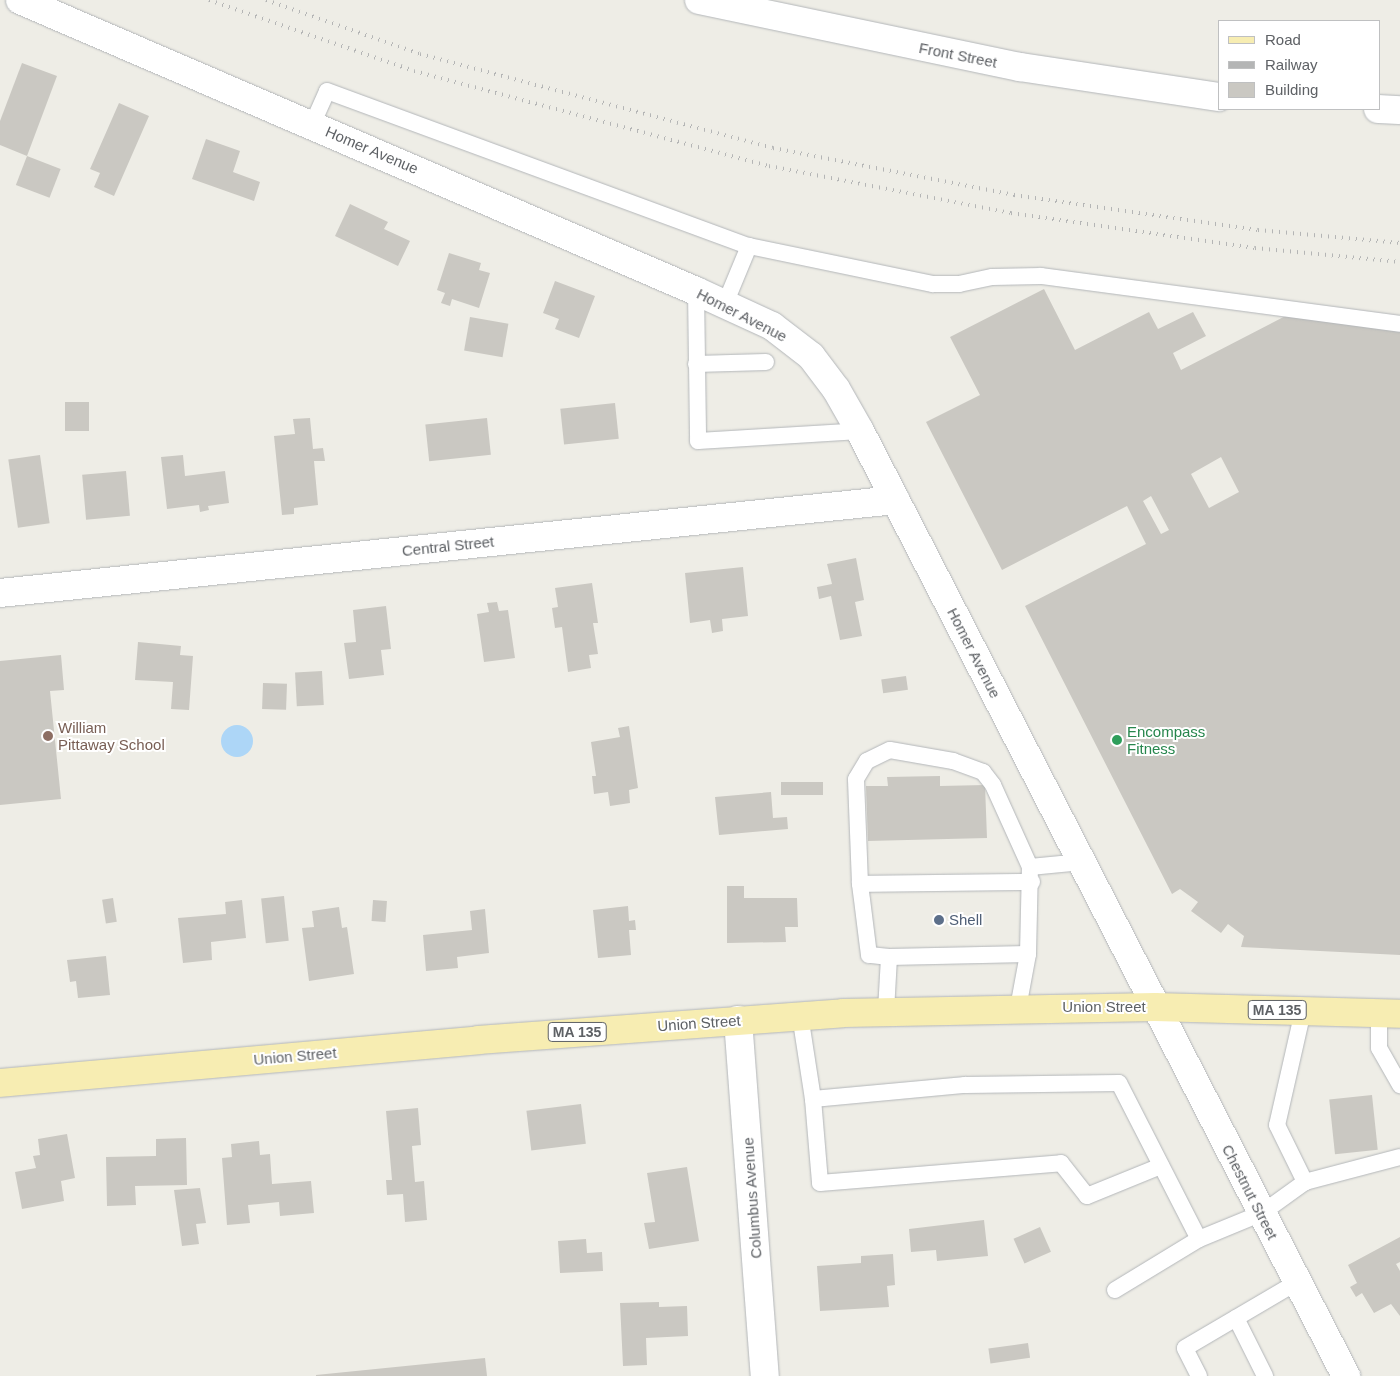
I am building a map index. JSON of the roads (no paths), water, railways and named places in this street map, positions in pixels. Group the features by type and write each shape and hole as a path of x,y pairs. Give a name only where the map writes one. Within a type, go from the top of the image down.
{"main road":[{"name":"Union Street","path":"0,1083 800,1015 1018,1008 1155,1007 1389,1014"}],"street":[{"name":"Homer Avenue","path":"20,0 696,291 772,326 803,347 827,376 860,432 1155,1007"},
{"name":"Front Street","path":"699,0 1020,67 1218,98"},
{"path":"1380,109 1400,110"},
{"name":"Central Street","path":"0,593 895,500"},
{"name":"Chestnut Street","path":"1155,1007 1346,1376"},
{"name":"Columbus Avenue","path":"738,1020 766,1376"}],"lane":[{"path":"312,125 327,91 749,246 933,284 959,284 992,277 1040,276 1400,324"},
{"path":"725,304 749,246"},
{"path":"696,291 698,441 860,432"},
{"path":"696,364 766,362"},
{"path":"1018,1008 1028,954 1031,874 985,773 953,761 890,750 867,761 856,779 860,884 869,955 889,957 1028,954"},
{"path":"860,884 1031,874 1082,862"},
{"path":"886,1011 889,957"},
{"path":"1303,1011 1277,1125 1305,1182"},
{"path":"1389,1014 1379,1048 1400,1085"},
{"path":"800,1015 813,1100 820,1183 1061,1163 1087,1196 1161,1166"},
{"path":"813,1100 965,1085 1119,1083 1199,1239"},
{"path":"1115,1290 1199,1239 1262,1213 1305,1182 1400,1157"},
{"path":"1199,1376 1186,1348 1297,1282"},
{"path":"1236,1318 1265,1376"}],"water":[{"path":"237,725 243,726 248,730 252,735 252,747 248,752 243,756 237,757 231,756 226,752 222,747 221,741 222,735 226,730 231,726"}],"railway":[{"path":"209,0 414,71 769,166 1011,213 1255,248 1400,262"},
{"path":"266,0 420,54 773,148 1014,195 1258,230 1400,243"}],"place":[{"name":"William Pittaway School","path":"48,736"},
{"name":"Encompass Fitness","path":"1117,740"},
{"name":"Shell","path":"939,920"}]}
